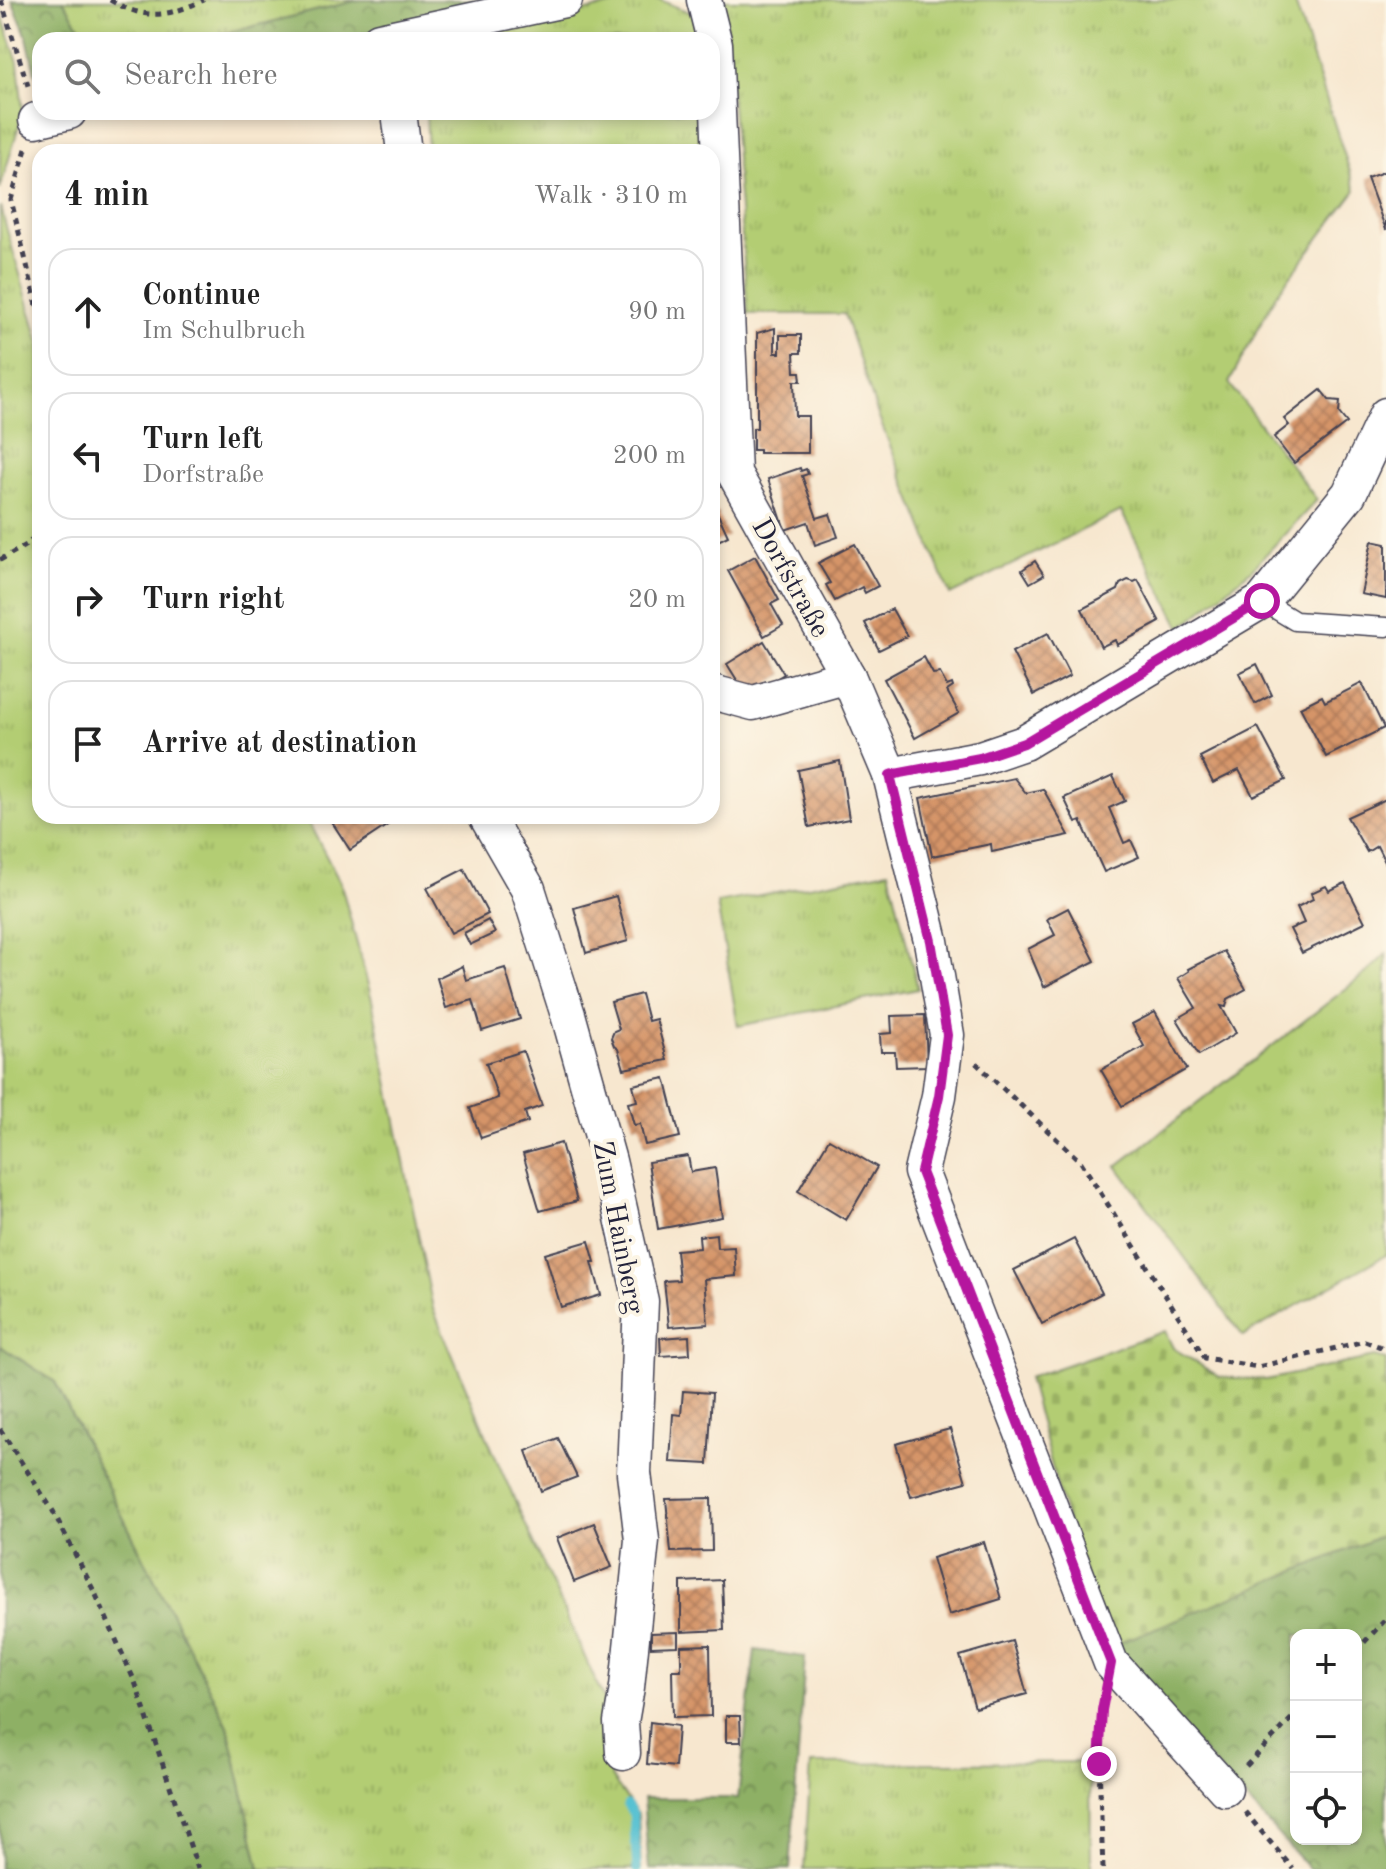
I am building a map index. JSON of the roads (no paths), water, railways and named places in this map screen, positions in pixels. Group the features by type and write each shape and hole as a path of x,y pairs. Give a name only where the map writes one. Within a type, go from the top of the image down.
{"street":[{"path":"417,32 565,0"},
{"name":"Dorfstraße","path":"704,0 712,32"},
{"path":"400,120 403,144"},
{"name":"Dorfstraße","path":"716,120 717,144"},
{"name":"Dorfstraße","path":"720,313 723,475 848,676 890,775 931,941 947,1035 939,1096 921,1172 1111,1663 1225,1789"},
{"path":"890,775 980,758 1024,743 1262,601 1349,494 1386,415"},
{"path":"720,694 753,703 848,676"},
{"name":"Zum Hainberg","path":"491,824 528,889 569,1018 609,1161 641,1301 634,1473 642,1540 621,1722 623,1753"}],"lane":[{"path":"1262,601 1295,621 1386,627"}],"waterway":[{"path":"627,1805 633,1814 637,1869"}]}
